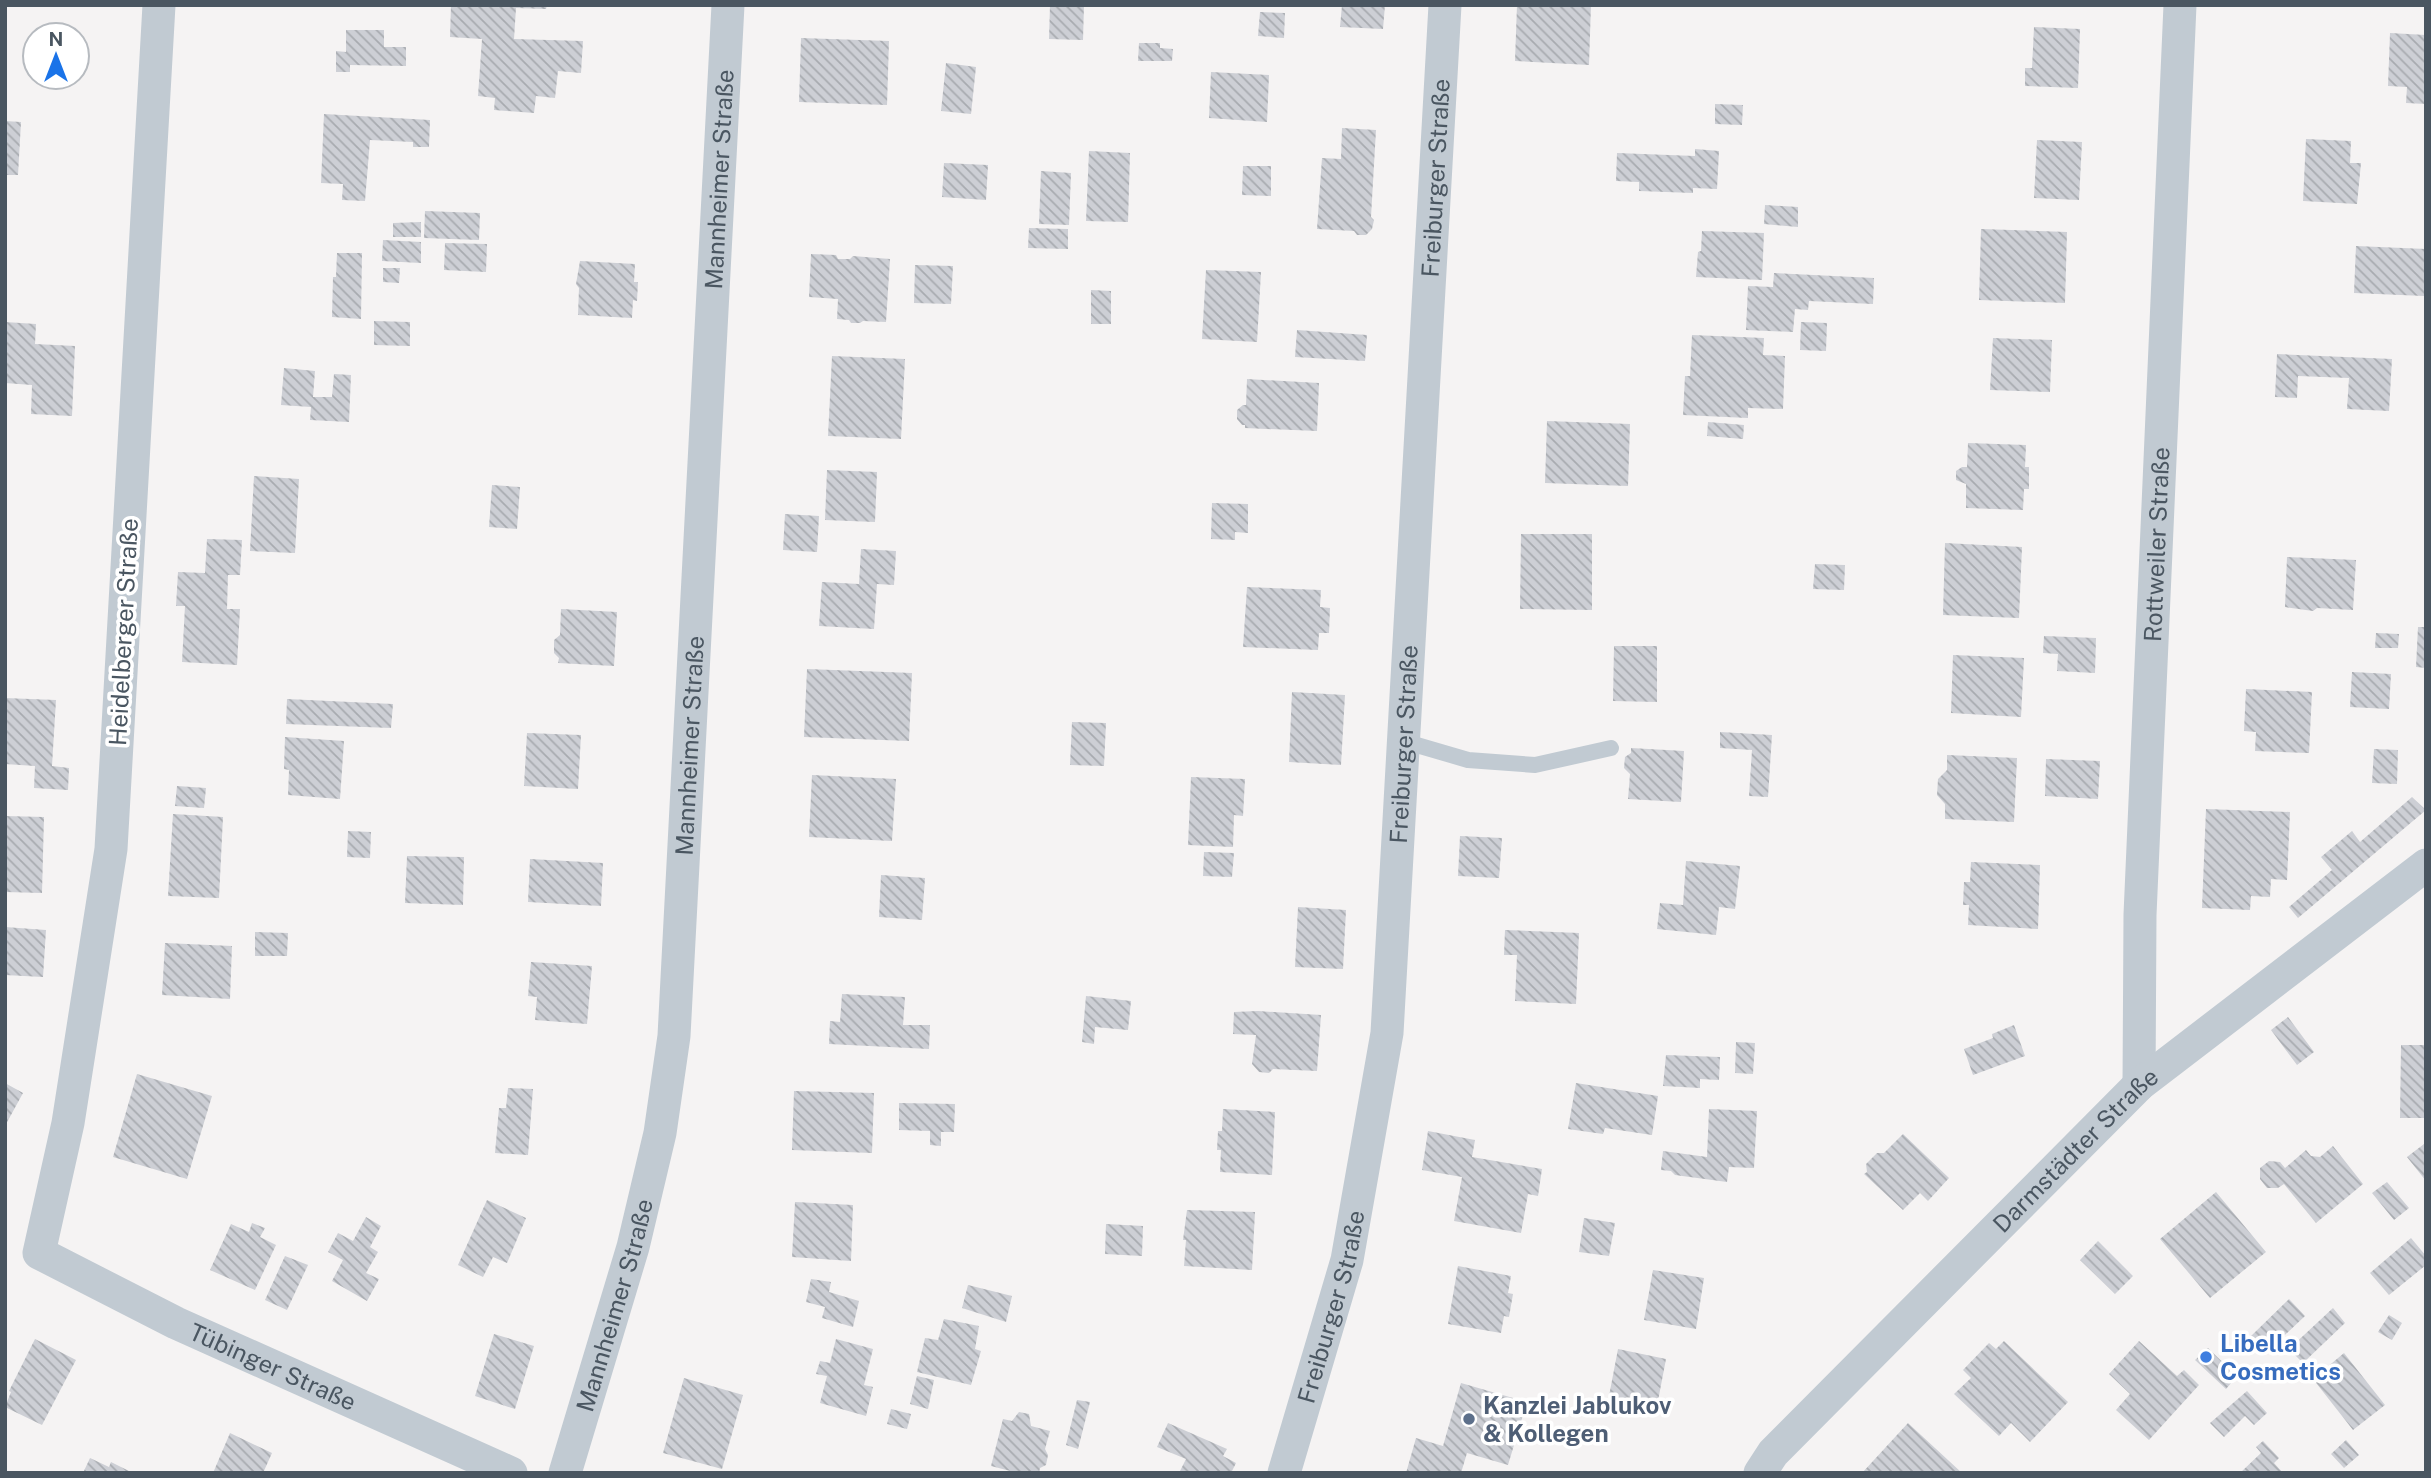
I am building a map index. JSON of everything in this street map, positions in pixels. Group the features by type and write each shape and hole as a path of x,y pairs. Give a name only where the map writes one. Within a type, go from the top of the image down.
{"street":[{"name":"Heidelberger Straße","path":"39,1253 68,1123 111,849 159,5"},
{"name":"Mannheimer Straße","path":"565,1473 633,1247 660,1133 674,1037 728,5"},
{"name":"Freiburger Straße","path":"1284,1473 1346,1260 1387,1033 1445,5"},
{"name":"Rottweiler Straße","path":"2140,1085 2140,915 2180,5"},
{"name":"Darmstädter Straße","path":"1760,1473 1773,1453 2140,1085 2426,865"},
{"name":"Tübinger Straße","path":"39,1253 176,1323 511,1473"}],"lane":[{"path":"1403,741 1468,760 1535,765 1611,748"}],"building":[{"path":"451,5 547,5 546,9 516,8 514,39 583,41 581,73 558,71 555,98 536,96 534,113 494,110 495,98 478,96 482,39 450,37"},
{"path":"1050,5 1084,5 1083,40 1049,39"},
{"path":"1342,5 1385,5 1383,29 1340,27"},
{"path":"1517,5 1591,5 1589,65 1515,61"},
{"path":"1260,12 1285,13 1284,38 1258,36"},
{"path":"2034,27 2080,29 2078,88 2025,86 2025,68 2032,68"},
{"path":"346,30 384,30 384,47 406,47 406,66 350,65 350,72 336,72 336,51 346,52"},
{"path":"2390,33 2426,35 2426,104 2406,103 2407,87 2388,86"},
{"path":"801,38 889,41 887,105 799,102"},
{"path":"1139,43 1160,43 1160,48 1173,49 1172,61 1138,61"},
{"path":"946,63 976,67 971,114 941,111"},
{"path":"1211,72 1269,75 1267,122 1209,118"},
{"path":"1715,104 1743,105 1742,125 1715,124"},
{"path":"324,114 430,120 429,147 413,147 413,142 370,140 365,201 342,200 343,184 321,183"},
{"path":"5,121 21,122 18,175 5,175"},
{"path":"1342,128 1376,130 1371,217 1374,220 1372,229 1366,235 1357,235 1354,231 1317,229 1322,158 1341,159"},
{"path":"2306,139 2351,141 2350,163 2361,163 2357,204 2303,201"},
{"path":"2037,140 2082,142 2079,200 2034,198"},
{"path":"1695,149 1719,151 1717,189 1693,188 1693,193 1639,191 1639,182 1616,181 1617,153 1695,156"},
{"path":"1089,151 1130,153 1128,222 1086,221"},
{"path":"944,163 988,165 986,200 942,197"},
{"path":"1243,166 1271,166 1271,196 1242,195"},
{"path":"1041,171 1071,173 1069,225 1039,224"},
{"path":"1765,205 1798,207 1798,227 1764,224"},
{"path":"425,211 480,213 479,240 424,238"},
{"path":"421,222 421,237 393,237 393,223"},
{"path":"1029,228 1068,229 1068,249 1028,248"},
{"path":"1981,229 2067,232 2065,303 1979,300"},
{"path":"1702,231 1764,233 1762,280 1696,277"},
{"path":"383,240 421,242 421,263 382,261"},
{"path":"445,243 487,244 486,272 444,270"},
{"path":"2356,246 2426,249 2424,296 2354,293"},
{"path":"337,253 362,253 361,319 332,317 333,277 336,277"},
{"path":"811,254 836,255 838,259 850,259 853,256 890,259 886,322 851,323 849,320 837,319 838,299 809,297"},
{"path":"580,261 635,264 637,301 633,300 632,318 578,315 579,288 576,284"},
{"path":"915,265 953,266 951,304 914,303"},
{"path":"383,268 400,268 399,283 383,282"},
{"path":"1206,270 1261,272 1257,342 1202,339"},
{"path":"1774,273 1874,278 1873,304 1809,301 1808,310 1795,309 1793,332 1746,330 1748,286 1773,287"},
{"path":"1091,290 1111,291 1111,324 1091,324"},
{"path":"374,321 410,322 410,346 374,345"},
{"path":"5,322 36,324 35,344 75,346 72,416 31,414 32,385 5,383"},
{"path":"1801,322 1827,323 1826,351 1800,350"},
{"path":"1297,330 1367,335 1365,361 1295,357"},
{"path":"1692,335 1764,338 1763,355 1785,356 1783,409 1748,408 1748,418 1683,415 1685,376 1690,376"},
{"path":"1993,338 2052,340 2050,392 1990,390"},
{"path":"2277,354 2392,359 2389,411 2347,409 2349,378 2298,376 2297,398 2275,397"},
{"path":"832,356 905,359 901,439 828,436"},
{"path":"284,368 315,371 313,397 332,397 334,374 351,375 349,422 310,420 311,407 281,405"},
{"path":"1247,379 1319,383 1317,431 1245,428 1237,419 1237,410 1246,405"},
{"path":"1547,421 1630,424 1628,486 1545,483"},
{"path":"1708,422 1744,425 1743,439 1707,436"},
{"path":"1968,443 2026,445 2025,467 2029,467 2029,489 2024,489 2023,510 1966,508 1966,484 1956,480 1956,471 1967,467"},
{"path":"827,470 877,472 875,522 825,520"},
{"path":"254,476 299,479 295,553 250,551"},
{"path":"492,485 520,487 517,529 489,527"},
{"path":"1212,503 1248,504 1248,533 1235,532 1235,540 1211,539"},
{"path":"785,514 819,516 817,552 783,550"},
{"path":"1521,534 1592,534 1592,610 1520,609"},
{"path":"207,539 242,540 240,575 228,575 227,609 240,609 237,665 182,662 185,606 176,606 178,572 205,573"},
{"path":"1945,543 2022,547 2019,618 1943,615"},
{"path":"861,549 896,551 894,585 877,584 874,629 819,626 822,582 859,584"},
{"path":"2287,557 2356,560 2353,610 2317,608 2313,611 2285,607"},
{"path":"1815,564 1845,565 1844,590 1813,589"},
{"path":"1247,587 1321,590 1320,607 1330,608 1329,633 1319,633 1318,650 1243,647"},
{"path":"561,609 617,612 614,666 558,663 559,658 554,653 554,640 560,635"},
{"path":"2418,627 2426,627 2426,668 2416,667"},
{"path":"2376,633 2399,634 2398,648 2375,648"},
{"path":"2044,636 2096,638 2095,673 2057,671 2058,654 2043,653"},
{"path":"1614,646 1657,646 1657,702 1613,701"},
{"path":"1953,655 2024,658 2021,717 1951,713"},
{"path":"807,669 912,673 909,741 804,737"},
{"path":"2352,672 2391,674 2389,709 2350,707"},
{"path":"2246,689 2312,692 2309,753 2255,751 2256,732 2244,731"},
{"path":"1292,692 1345,695 1341,765 1289,762"},
{"path":"5,698 56,700 52,766 69,768 68,790 34,788 35,766 5,764"},
{"path":"287,699 393,704 391,728 286,724"},
{"path":"1072,722 1106,723 1104,766 1070,765"},
{"path":"1720,732 1772,735 1768,797 1749,796 1752,750 1720,748"},
{"path":"527,733 581,735 578,789 524,786"},
{"path":"285,737 344,741 340,799 288,795 289,770 284,769"},
{"path":"1631,748 1684,751 1681,802 1628,799 1630,774 1624,768 1625,757 1631,753"},
{"path":"2374,749 2398,750 2397,784 2372,783"},
{"path":"1947,755 2017,758 2014,822 1945,819 1945,804 1937,795 1938,779 1947,770"},
{"path":"2046,759 2100,761 2098,799 2045,796"},
{"path":"812,775 896,779 892,841 809,837"},
{"path":"1191,777 1245,779 1243,816 1234,815 1233,847 1188,845"},
{"path":"177,786 206,788 204,808 175,806"},
{"path":"2412,797 2426,810 2298,918 2289,907 2332,870 2321,857 2352,831 2360,842"},
{"path":"2206,809 2290,812 2287,880 2271,879 2270,897 2251,896 2250,910 2202,908"},
{"path":"173,814 223,817 219,898 168,896"},
{"path":"5,816 44,817 42,893 5,892"},
{"path":"348,831 371,832 370,858 347,857"},
{"path":"1460,836 1502,838 1499,878 1458,876"},
{"path":"1204,852 1234,853 1232,877 1203,876"},
{"path":"407,856 464,857 463,905 405,903"},
{"path":"530,859 603,863 601,906 528,902"},
{"path":"1686,861 1740,866 1735,909 1719,907 1716,935 1657,929 1660,903 1683,905"},
{"path":"1971,862 2040,865 2038,929 1968,925 1969,905 1963,905 1964,882 1970,882"},
{"path":"881,875 925,878 922,920 879,917"},
{"path":"1298,907 1346,910 1343,969 1295,967"},
{"path":"5,927 46,930 43,977 5,975"},
{"path":"1505,930 1579,933 1576,1004 1515,1001 1517,955 1504,955"},
{"path":"255,932 288,933 287,956 255,956"},
{"path":"165,943 232,946 230,999 162,995"},
{"path":"531,962 592,966 587,1024 535,1020 537,997 528,996"},
{"path":"842,994 905,997 903,1025 930,1025 929,1049 829,1044 830,1021 840,1022"},
{"path":"1086,996 1131,1001 1128,1030 1095,1027 1094,1044 1082,1042"},
{"path":"1234,1012 1321,1015 1317,1071 1273,1069 1269,1073 1259,1072 1252,1064 1256,1035 1233,1034"},
{"path":"2288,1017 2314,1052 2297,1065 2271,1030"},
{"path":"2014,1025 2025,1056 1973,1075 1964,1049 1993,1038 1992,1034"},
{"path":"1736,1042 1755,1043 1753,1074 1735,1073"},
{"path":"2401,1045 2426,1045 2426,1118 2400,1118"},
{"path":"1666,1055 1720,1057 1719,1080 1700,1079 1700,1088 1663,1086"},
{"path":"137,1074 212,1096 187,1179 113,1157"},
{"path":"5,1083 23,1093 5,1126"},
{"path":"1576,1083 1658,1096 1652,1135 1605,1128 1603,1134 1568,1129"},
{"path":"508,1088 533,1089 528,1155 495,1153 499,1108 506,1108"},
{"path":"794,1091 874,1093 872,1153 792,1150"},
{"path":"899,1103 955,1104 954,1132 941,1132 941,1146 930,1145 930,1131 899,1130"},
{"path":"1223,1109 1275,1112 1272,1175 1220,1172 1221,1150 1217,1150 1218,1131 1222,1131"},
{"path":"1709,1109 1757,1111 1754,1168 1729,1167 1727,1182 1675,1175 1671,1171 1661,1170 1663,1151 1707,1157"},
{"path":"1428,1131 1475,1140 1472,1157 1542,1169 1538,1196 1528,1194 1521,1233 1454,1221 1462,1177 1422,1170"},
{"path":"1903,1134 1949,1178 1928,1201 1920,1193 1903,1210 1864,1174 1867,1172 1866,1164 1877,1153 1884,1153"},
{"path":"2424,1144 2426,1147 2426,1181 2407,1157"},
{"path":"2333,1146 2363,1184 2316,1223 2284,1184 2278,1188 2267,1188 2260,1179 2260,1168 2269,1161 2280,1162 2285,1168 2306,1150 2311,1156 2320,1157"},
{"path":"2387,1182 2409,1208 2394,1220 2372,1193"},
{"path":"2216,1192 2266,1252 2210,1298 2160,1239"},
{"path":"487,1200 526,1218 507,1263 493,1257 483,1277 458,1265"},
{"path":"795,1202 853,1205 851,1261 792,1257"},
{"path":"1187,1210 1255,1212 1252,1270 1184,1266 1186,1240 1183,1240"},
{"path":"366,1217 381,1226 370,1247 378,1252 366,1273 379,1279 367,1301 332,1281 343,1260 328,1252 338,1233 353,1241"},
{"path":"1584,1218 1615,1223 1609,1256 1579,1252"},
{"path":"252,1223 265,1228 260,1237 276,1245 255,1290 210,1270 231,1224 249,1232"},
{"path":"1106,1224 1143,1226 1142,1256 1105,1254"},
{"path":"2411,1238 2426,1256 2426,1265 2389,1295 2370,1273"},
{"path":"2098,1241 2133,1276 2115,1294 2080,1260"},
{"path":"285,1256 308,1265 287,1310 265,1300"},
{"path":"1458,1266 1511,1276 1508,1293 1513,1294 1509,1317 1504,1316 1501,1333 1448,1324"},
{"path":"1653,1270 1704,1278 1696,1329 1644,1320"},
{"path":"811,1279 831,1282 829,1292 859,1301 853,1327 822,1318 825,1307 806,1302"},
{"path":"968,1285 1012,1296 1006,1322 962,1308"},
{"path":"2289,1299 2305,1316 2267,1352 2251,1336"},
{"path":"2333,1308 2345,1323 2303,1363 2289,1349"},
{"path":"2389,1315 2402,1323 2392,1340 2378,1332"},
{"path":"944,1319 979,1326 975,1349 981,1351 971,1385 917,1372 925,1338 938,1340"},
{"path":"494,1334 534,1346 515,1409 475,1396"},
{"path":"35,1339 76,1360 42,1425 5,1407 11,1392 9,1391"},
{"path":"836,1339 873,1349 864,1385 873,1387 866,1416 820,1403 827,1376 816,1374 820,1361 830,1363"},
{"path":"2004,1341 2068,1402 2030,1442 2011,1423 1999,1436 1954,1394 1971,1378 1963,1370 1989,1343 1996,1349"},
{"path":"2139,1341 2177,1376 2184,1370 2199,1385 2149,1440 2116,1410 2130,1394 2109,1374"},
{"path":"2208,1348 2237,1376 2226,1389 2195,1360"},
{"path":"1618,1349 1666,1359 1657,1406 1609,1396"},
{"path":"2344,1353 2385,1405 2353,1430 2313,1379"},
{"path":"917,1376 934,1380 928,1409 910,1404"},
{"path":"684,1378 743,1395 722,1469 663,1453"},
{"path":"1461,1383 1527,1402 1508,1465 1467,1453 1461,1473 1406,1473 1416,1438 1443,1446"},
{"path":"2247,1391 2267,1413 2254,1425 2245,1416 2224,1437 2210,1423"},
{"path":"1077,1400 1090,1402 1078,1449 1066,1445"},
{"path":"891,1409 911,1414 907,1429 887,1424"},
{"path":"1019,1412 1029,1414 1031,1426 1050,1431 1045,1449 1048,1455 1046,1465 1040,1468 1039,1473 1018,1473 991,1466 1003,1419 1012,1421"},
{"path":"1168,1423 1227,1449 1223,1456 1236,1463 1231,1473 1179,1473 1186,1459 1157,1447"},
{"path":"1908,1423 1962,1473 1862,1473"},
{"path":"230,1433 272,1453 263,1473 213,1473"},
{"path":"2346,1440 2359,1455 2344,1468 2331,1454"},
{"path":"2263,1441 2279,1458 2274,1463 2283,1473 2240,1473 2261,1453 2256,1447"},
{"path":"90,1458 109,1467 111,1462 133,1473 83,1473"}],"place":[{"name":"Libella Cosmetics","path":"2206,1357"},
{"name":"Kanzlei Jablukov & Kollegen","path":"1469,1419"}]}
